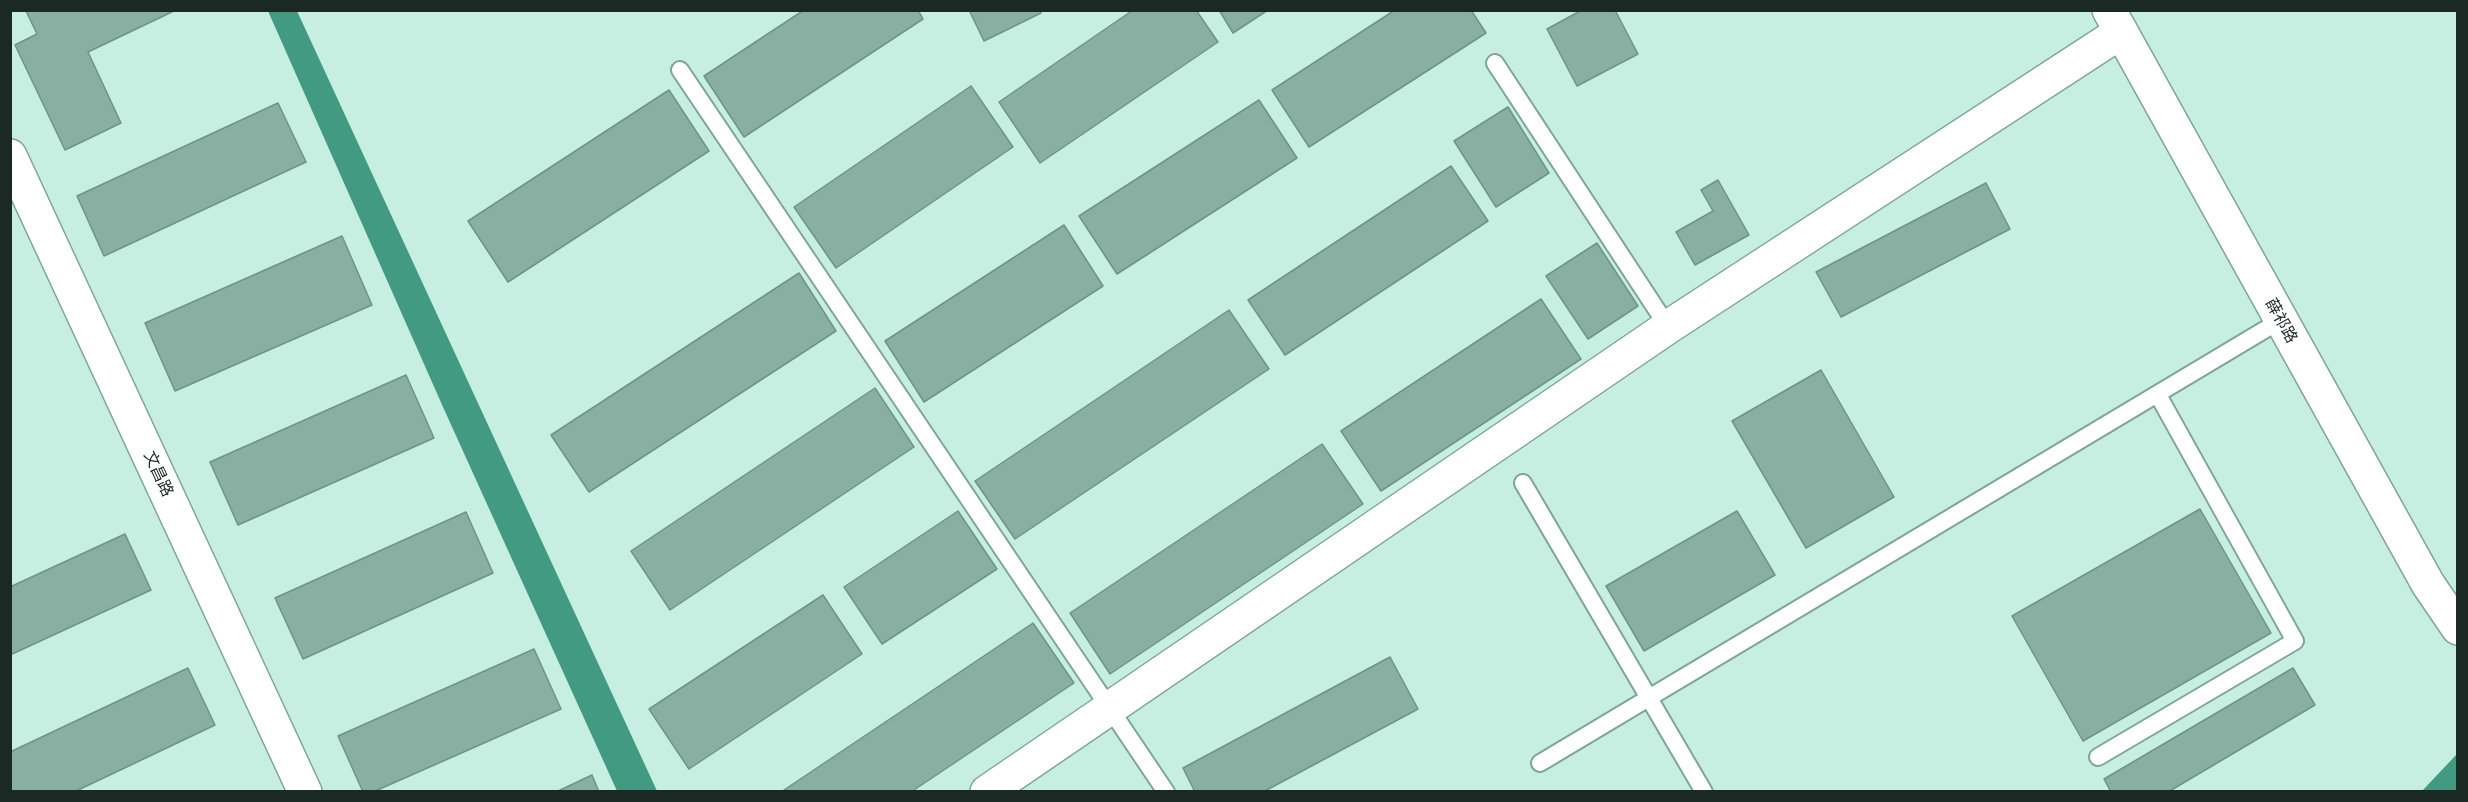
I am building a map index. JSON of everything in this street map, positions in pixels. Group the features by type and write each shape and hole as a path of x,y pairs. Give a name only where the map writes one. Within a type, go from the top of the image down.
{"street":[{"name":"薛祁路","path":"2115,21 2428,584 2457,628"},
{"path":"987,792 2115,21"},
{"name":"文昌路","path":"10,156 305,792"}],"lane":[{"path":"1495,63 1668,327"},
{"path":"680,70 1111,707 1166,792"},
{"path":"1540,763 2281,320"},
{"path":"2098,757 2295,641 2158,395"},
{"path":"1523,483 1704,792"}],"shaded area":[{"path":"268,11 297,11 657,791 617,791 443,407"},
{"path":"2457,754 2457,791 2422,791"}],"building":[{"path":"176,10 88,52 121,123 65,150 15,45 37,34 26,11"},
{"path":"804,10 918,10 923,19 744,137 704,76"},
{"path":"969,10 1040,10 1041,13 984,41"},
{"path":"1133,10 1196,10 1218,42 1040,163 999,102"},
{"path":"1219,10 1268,10 1233,33"},
{"path":"1395,10 1471,10 1486,33 1309,147 1272,90"},
{"path":"1582,10 1615,10 1638,54 1577,86 1547,29"},
{"path":"971,86 1013,147 836,268 794,207"},
{"path":"669,90 709,151 508,282 468,221"},
{"path":"1259,100 1297,158 1117,274 1079,216"},
{"path":"278,103 306,162 104,256 77,196"},
{"path":"1508,107 1549,173 1496,207 1454,141"},
{"path":"1451,166 1488,221 1285,355 1248,300"},
{"path":"1718,180 1749,235 1695,265 1676,232 1713,211 1701,190"},
{"path":"1986,183 2010,229 1841,317 1816,272"},
{"path":"1064,225 1103,286 924,402 885,341"},
{"path":"342,236 372,305 175,391 145,323"},
{"path":"1597,243 1638,306 1588,339 1546,276"},
{"path":"799,273 836,331 589,492 551,435"},
{"path":"1541,299 1581,359 1381,491 1341,431"},
{"path":"1229,310 1269,369 1015,539 975,481"},
{"path":"1821,370 1894,497 1806,548 1732,421"},
{"path":"406,375 434,438 238,525 210,462"},
{"path":"875,388 914,447 670,610 631,551"},
{"path":"1322,444 1363,504 1110,674 1070,613"},
{"path":"2200,509 2271,633 2083,741 2012,616"},
{"path":"958,511 997,569 882,644 844,587"},
{"path":"1737,511 1775,575 1644,651 1606,586"},
{"path":"466,512 493,573 303,659 275,598"},
{"path":"125,534 151,590 10,655 10,587"},
{"path":"823,595 862,654 689,769 649,709"},
{"path":"1033,623 1074,683 911,792 781,792"},
{"path":"534,649 561,709 373,792 363,792 338,736"},
{"path":"1390,657 1418,709 1263,792 1195,792 1183,768"},
{"path":"188,668 215,725 74,792 10,792 10,752"},
{"path":"2293,668 2315,705 2168,792 2111,792 2104,779"},
{"path":"592,775 599,792 556,792"}]}
